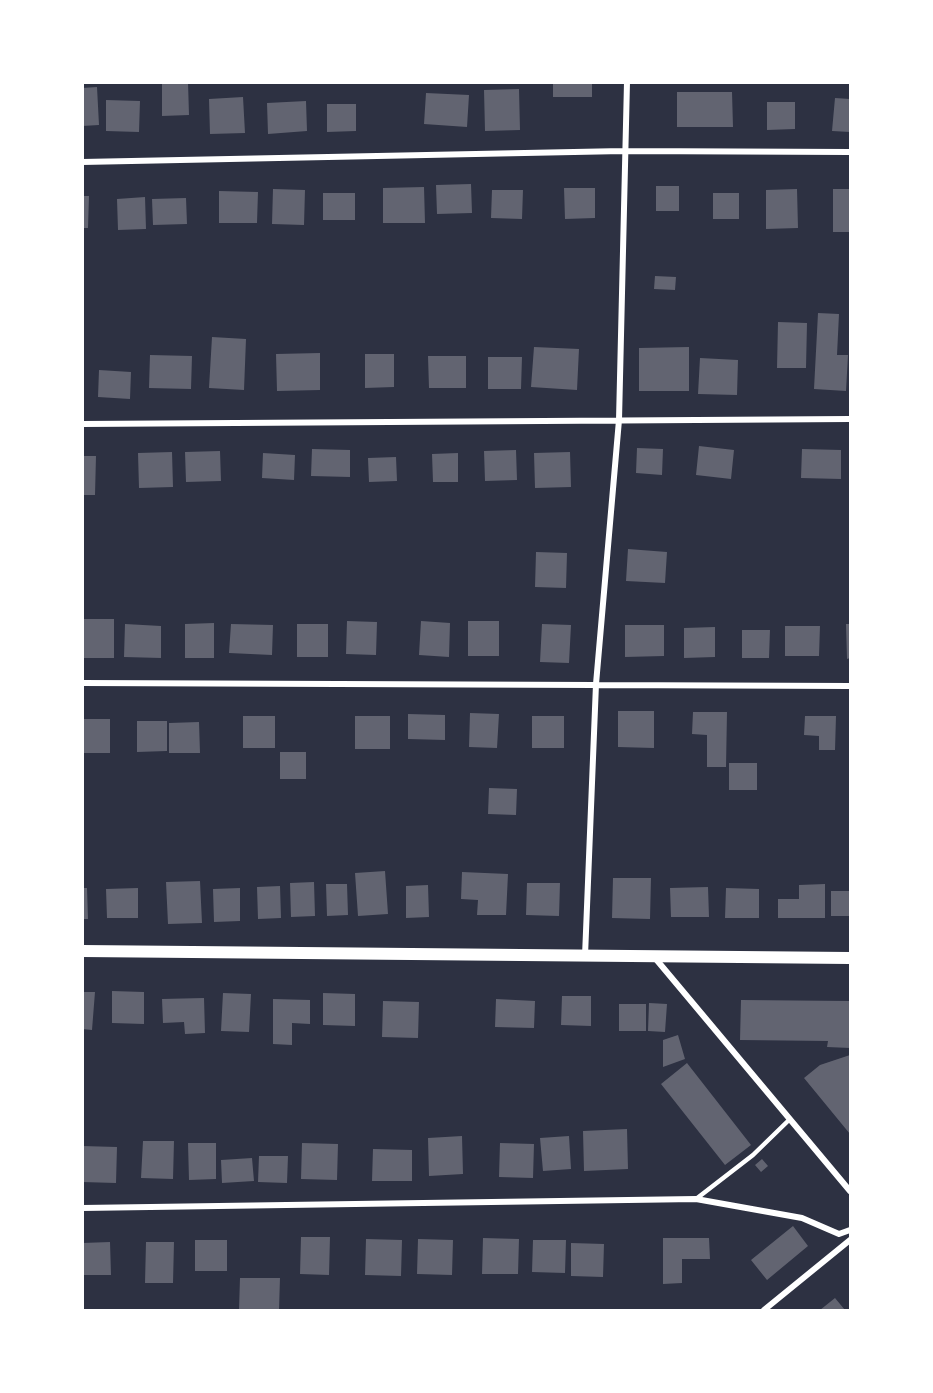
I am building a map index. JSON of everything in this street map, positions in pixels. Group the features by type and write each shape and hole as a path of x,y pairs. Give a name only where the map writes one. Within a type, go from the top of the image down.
{"main road":[{"path":"82,951 850,958"}],"street":[{"path":"585,957 596,684 619,420 623,151 627,82"},
{"path":"82,162 623,151 850,152"},
{"path":"82,424 850,420"},
{"path":"82,683 850,686"},
{"path":"655,958 850,1191"},
{"path":"82,1208 696,1199 802,1218 839,1234 850,1230"},
{"path":"764,1311 850,1240"}],"lane":[{"path":"696,1199 753,1155 790,1119"}],"building":[{"path":"162,82 188,82 189,115 162,116"},
{"path":"553,82 592,82 592,97 553,97"},
{"path":"97,87 99,125 82,126 82,88"},
{"path":"519,89 520,130 485,131 484,90"},
{"path":"677,92 732,92 733,127 677,127"},
{"path":"426,93 469,95 467,127 424,124"},
{"path":"243,97 245,133 210,134 209,99"},
{"path":"835,98 850,99 850,132 832,131"},
{"path":"106,100 140,101 139,132 106,131"},
{"path":"306,101 307,131 268,134 267,103"},
{"path":"767,102 795,102 795,129 767,130"},
{"path":"327,104 356,104 356,131 327,132"},
{"path":"471,184 472,213 437,214 436,185"},
{"path":"656,186 679,186 679,211 656,211"},
{"path":"424,187 425,223 383,223 383,188"},
{"path":"564,188 595,188 595,218 565,219"},
{"path":"273,189 305,190 304,225 272,224"},
{"path":"797,189 798,228 766,229 766,190"},
{"path":"833,189 850,189 850,232 833,232"},
{"path":"492,190 523,190 522,219 491,218"},
{"path":"219,191 258,192 257,223 219,223"},
{"path":"323,193 355,193 355,220 323,220"},
{"path":"713,193 739,193 739,219 713,219"},
{"path":"82,196 89,196 88,228 82,228"},
{"path":"145,197 146,229 118,230 117,199"},
{"path":"186,198 187,224 153,225 152,199"},
{"path":"655,276 676,277 675,290 654,289"},
{"path":"818,313 839,314 837,355 848,355 846,391 814,389"},
{"path":"778,322 807,323 806,368 777,368"},
{"path":"212,337 246,339 244,390 209,388"},
{"path":"534,347 579,349 577,390 531,387"},
{"path":"689,347 689,391 639,391 639,348"},
{"path":"320,353 320,390 277,391 276,354"},
{"path":"365,354 394,354 394,387 365,388"},
{"path":"150,355 192,356 191,389 149,388"},
{"path":"428,356 466,356 466,388 429,388"},
{"path":"488,357 522,357 521,389 488,389"},
{"path":"700,358 738,360 737,395 698,394"},
{"path":"99,370 131,372 130,399 98,397"},
{"path":"699,446 734,450 731,479 696,475"},
{"path":"637,448 663,449 662,475 636,473"},
{"path":"312,449 350,450 350,477 311,476"},
{"path":"802,449 841,450 841,479 801,478"},
{"path":"516,450 517,480 485,481 484,451"},
{"path":"220,451 221,481 186,482 185,452"},
{"path":"172,452 173,487 139,488 138,453"},
{"path":"570,452 571,487 535,488 534,453"},
{"path":"263,453 295,455 294,480 262,478"},
{"path":"458,453 458,482 433,482 432,454"},
{"path":"82,456 96,456 95,495 82,495"},
{"path":"396,457 397,481 369,482 368,458"},
{"path":"628,549 667,552 665,583 626,581"},
{"path":"536,552 567,553 566,588 535,587"},
{"path":"83,619 114,619 114,658 83,658"},
{"path":"347,621 377,622 376,655 346,654"},
{"path":"421,621 450,623 449,657 419,655"},
{"path":"468,621 499,621 499,656 468,656"},
{"path":"214,623 214,658 185,658 185,624"},
{"path":"125,624 161,626 161,658 124,657"},
{"path":"231,624 273,625 272,655 229,653"},
{"path":"297,624 328,624 328,657 297,657"},
{"path":"542,624 571,625 569,663 540,662"},
{"path":"846,624 850,624 850,658 847,659"},
{"path":"625,625 664,625 664,656 625,657"},
{"path":"785,626 820,626 819,656 785,656"},
{"path":"715,627 715,657 684,658 684,628"},
{"path":"742,630 770,630 769,658 742,658"},
{"path":"618,711 654,711 654,748 618,747"},
{"path":"693,712 727,712 726,767 707,767 707,735 692,734"},
{"path":"470,713 499,714 497,748 469,747"},
{"path":"408,714 445,715 445,740 408,739"},
{"path":"243,716 275,716 275,748 243,748"},
{"path":"355,716 390,716 390,749 355,749"},
{"path":"532,716 564,716 564,748 532,748"},
{"path":"805,716 836,716 835,750 819,750 819,736 804,735"},
{"path":"82,719 110,719 110,753 82,753"},
{"path":"137,721 167,721 167,751 137,752"},
{"path":"199,722 200,753 169,753 169,723"},
{"path":"280,752 306,752 306,779 280,779"},
{"path":"729,763 757,763 757,790 729,790"},
{"path":"489,788 517,789 516,815 488,814"},
{"path":"385,871 388,914 358,916 355,873"},
{"path":"462,872 508,874 506,915 477,915 478,900 461,899"},
{"path":"613,878 651,878 650,919 612,918"},
{"path":"200,881 202,923 168,924 166,882"},
{"path":"314,882 315,916 291,917 290,883"},
{"path":"527,883 560,883 559,916 526,915"},
{"path":"326,884 347,884 348,915 327,916"},
{"path":"825,884 825,918 778,918 778,899 799,899 799,885"},
{"path":"428,885 429,917 406,918 406,886"},
{"path":"280,886 281,918 258,919 257,887"},
{"path":"708,887 709,917 671,917 670,888"},
{"path":"82,888 87,888 88,919 82,919"},
{"path":"138,888 138,918 107,918 106,889"},
{"path":"240,888 240,921 214,922 213,889"},
{"path":"726,888 759,889 759,918 725,918"},
{"path":"831,891 850,891 850,916 831,916"},
{"path":"112,991 144,992 144,1024 112,1023"},
{"path":"82,992 95,992 92,1030 82,1029"},
{"path":"223,993 251,994 249,1032 221,1031"},
{"path":"323,993 355,994 355,1026 323,1025"},
{"path":"562,996 591,996 591,1026 561,1025"},
{"path":"204,998 205,1033 185,1034 184,1022 163,1023 162,999"},
{"path":"273,999 310,1000 310,1024 292,1023 292,1045 273,1044"},
{"path":"496,999 535,1001 534,1028 495,1027"},
{"path":"741,1000 850,1001 850,1048 827,1047 828,1041 740,1040"},
{"path":"383,1001 419,1002 418,1038 382,1037"},
{"path":"649,1003 667,1004 665,1032 648,1031"},
{"path":"619,1004 646,1004 646,1031 619,1031"},
{"path":"678,1035 685,1059 663,1067 663,1040"},
{"path":"850,1055 850,1134 804,1078 820,1065"},
{"path":"687,1063 751,1145 725,1165 661,1084"},
{"path":"627,1129 628,1169 584,1171 583,1131"},
{"path":"462,1136 463,1174 429,1176 428,1138"},
{"path":"569,1136 571,1169 543,1171 540,1138"},
{"path":"143,1141 174,1141 173,1179 141,1178"},
{"path":"188,1143 216,1143 216,1179 189,1180"},
{"path":"302,1143 338,1144 337,1180 301,1179"},
{"path":"500,1143 534,1144 533,1178 499,1177"},
{"path":"82,1146 117,1147 116,1183 82,1182"},
{"path":"373,1149 412,1150 412,1181 372,1181"},
{"path":"259,1156 288,1156 287,1183 258,1182"},
{"path":"252,1158 254,1181 222,1183 221,1160"},
{"path":"762,1159 768,1166 761,1172 755,1165"},
{"path":"793,1226 808,1246 767,1280 751,1260"},
{"path":"301,1237 330,1237 329,1275 300,1274"},
{"path":"483,1238 519,1239 518,1274 482,1274"},
{"path":"663,1238 709,1238 710,1259 682,1259 682,1283 663,1284"},
{"path":"366,1239 402,1240 401,1276 365,1275"},
{"path":"418,1239 453,1240 452,1275 417,1274"},
{"path":"195,1240 227,1240 227,1271 195,1271"},
{"path":"533,1240 566,1240 565,1273 532,1272"},
{"path":"110,1242 111,1275 82,1275 82,1243"},
{"path":"146,1242 174,1242 173,1283 145,1283"},
{"path":"571,1243 604,1244 603,1277 571,1276"},
{"path":"240,1278 280,1278 279,1310 239,1310"},
{"path":"835,1298 845,1310 820,1310"}]}
